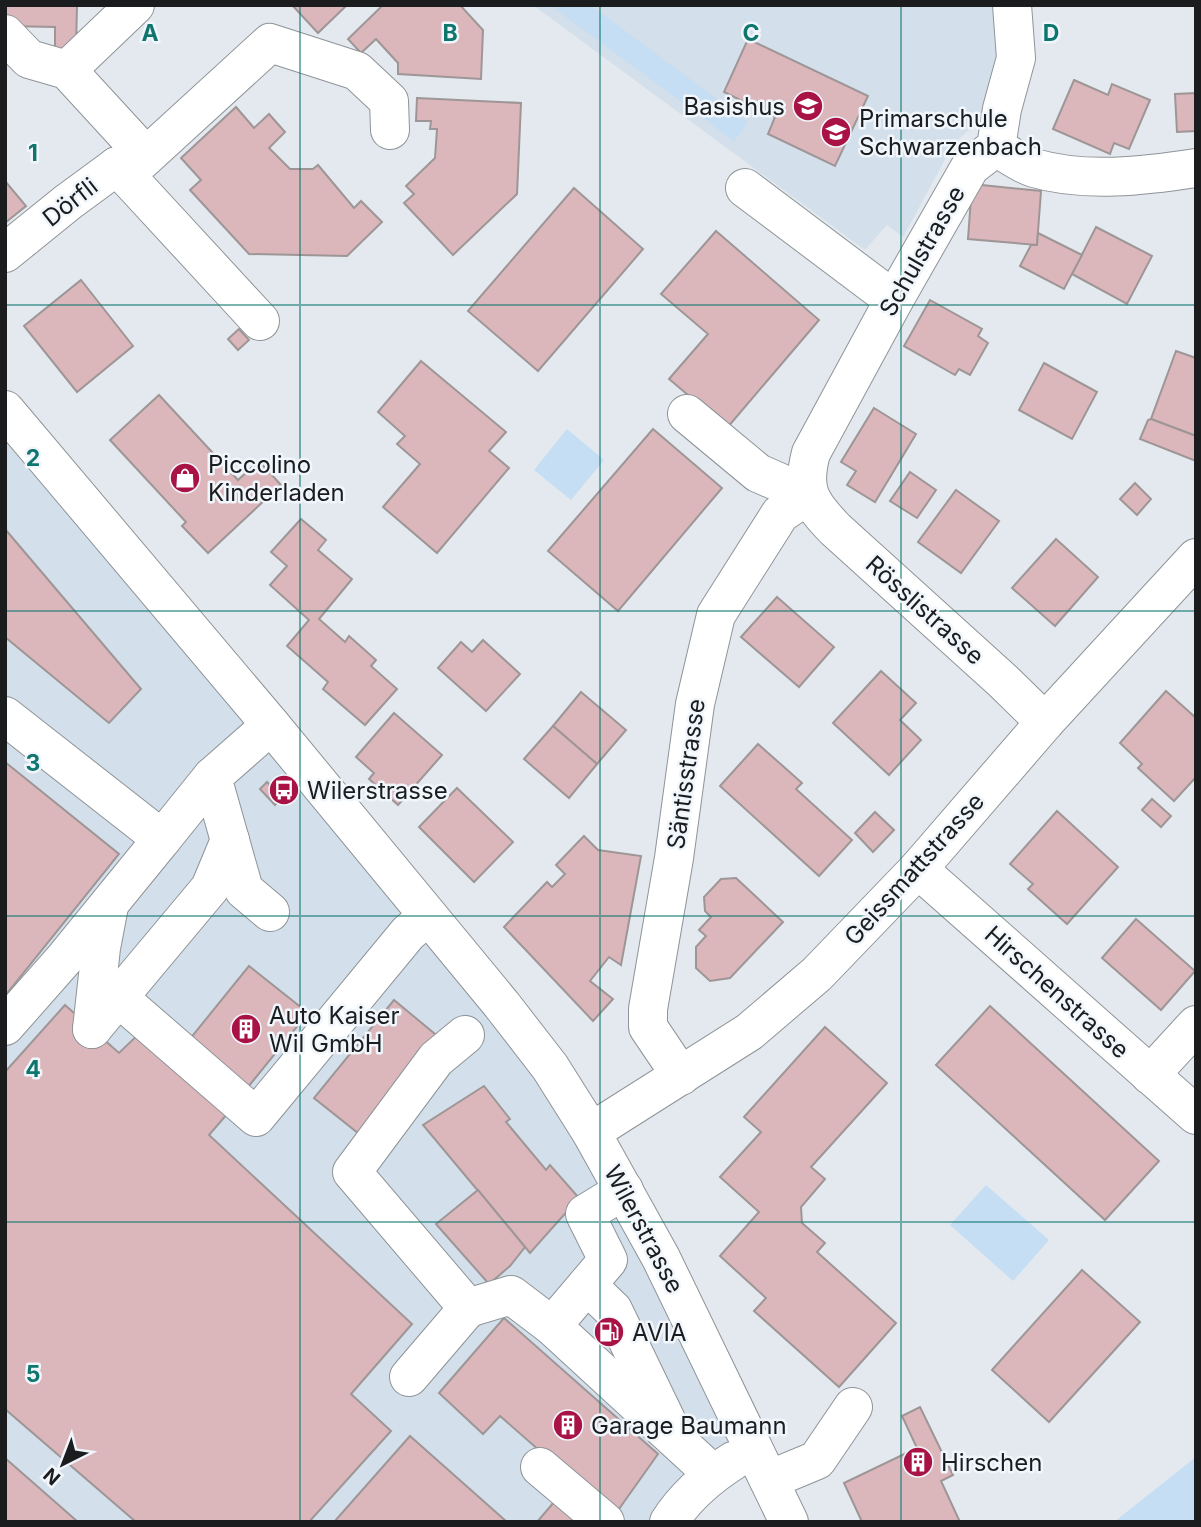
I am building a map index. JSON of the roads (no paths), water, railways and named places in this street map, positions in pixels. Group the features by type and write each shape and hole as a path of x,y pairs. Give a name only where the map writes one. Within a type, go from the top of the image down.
{"street":[{"path":"1012,5 1016,58 1002,109 996,147 1032,167 1080,175 1147,175 1196,168"},
{"path":"67,70 141,7"},
{"path":"5,34 29,60 67,70 260,321"},
{"name":"Dörfli","path":"5,253 68,202 135,161 216,85 270,43 357,71 389,101 390,130"},
{"name":"Schulstrasse","path":"808,495 806,472 811,453 970,167 996,147"},
{"path":"135,161 233,262"},
{"path":"745,188 894,300"},
{"name":"Wilerstrasse","path":"6,414 271,725 550,1067 591,1132 661,1258 789,1522"},
{"path":"687,414 758,473 808,495"},
{"name":"Rösslistrasse","path":"808,495 819,513 835,529 1045,722"},
{"name":"Säntisstrasse","path":"681,1076 648,1027 648,1009 674,858 695,704 716,615 780,514 808,495"},
{"name":"Geissmattstrasse","path":"591,1132 749,1032 817,974 918,869 1045,722 1196,558"},
{"path":"5,716 162,839"},
{"path":"5,1026 109,905 212,777 271,725"},
{"path":"212,777 230,840 257,901"},
{"path":"109,905 92,1029 211,888 230,840"},
{"name":"Hirschenstrasse","path":"918,869 1196,1115"},
{"path":"119,998 256,1117 357,982 428,916"},
{"path":"468,1308 352,1172 436,1059 502,1005"},
{"path":"1150,1075 1196,1025"},
{"path":"412,1125 415,1117 452,1071 465,1035"},
{"path":"552,1326 608,1260 584,1214 624,1190"},
{"path":"587,1285 614,1310 676,1441"},
{"path":"409,1377 468,1308 511,1295 552,1326 713,1474"},
{"path":"668,1522 679,1506 713,1474 817,1460 853,1407"},
{"path":"540,1467 605,1522"}],"place":[{"name":"Basishus","path":"808,106"},
{"name":"Primarschule Schwarzenbach","path":"836,132"},
{"name":"Piccolino Kinderladen","path":"185,478"},
{"name":"Wilerstrasse","path":"284,790"},
{"name":"Auto Kaiser Wil GmbH","path":"246,1029"},
{"name":"AVIA","path":"609,1332"},
{"name":"Garage Baumann","path":"568,1425"},
{"name":"Hirschen","path":"918,1462"}]}
